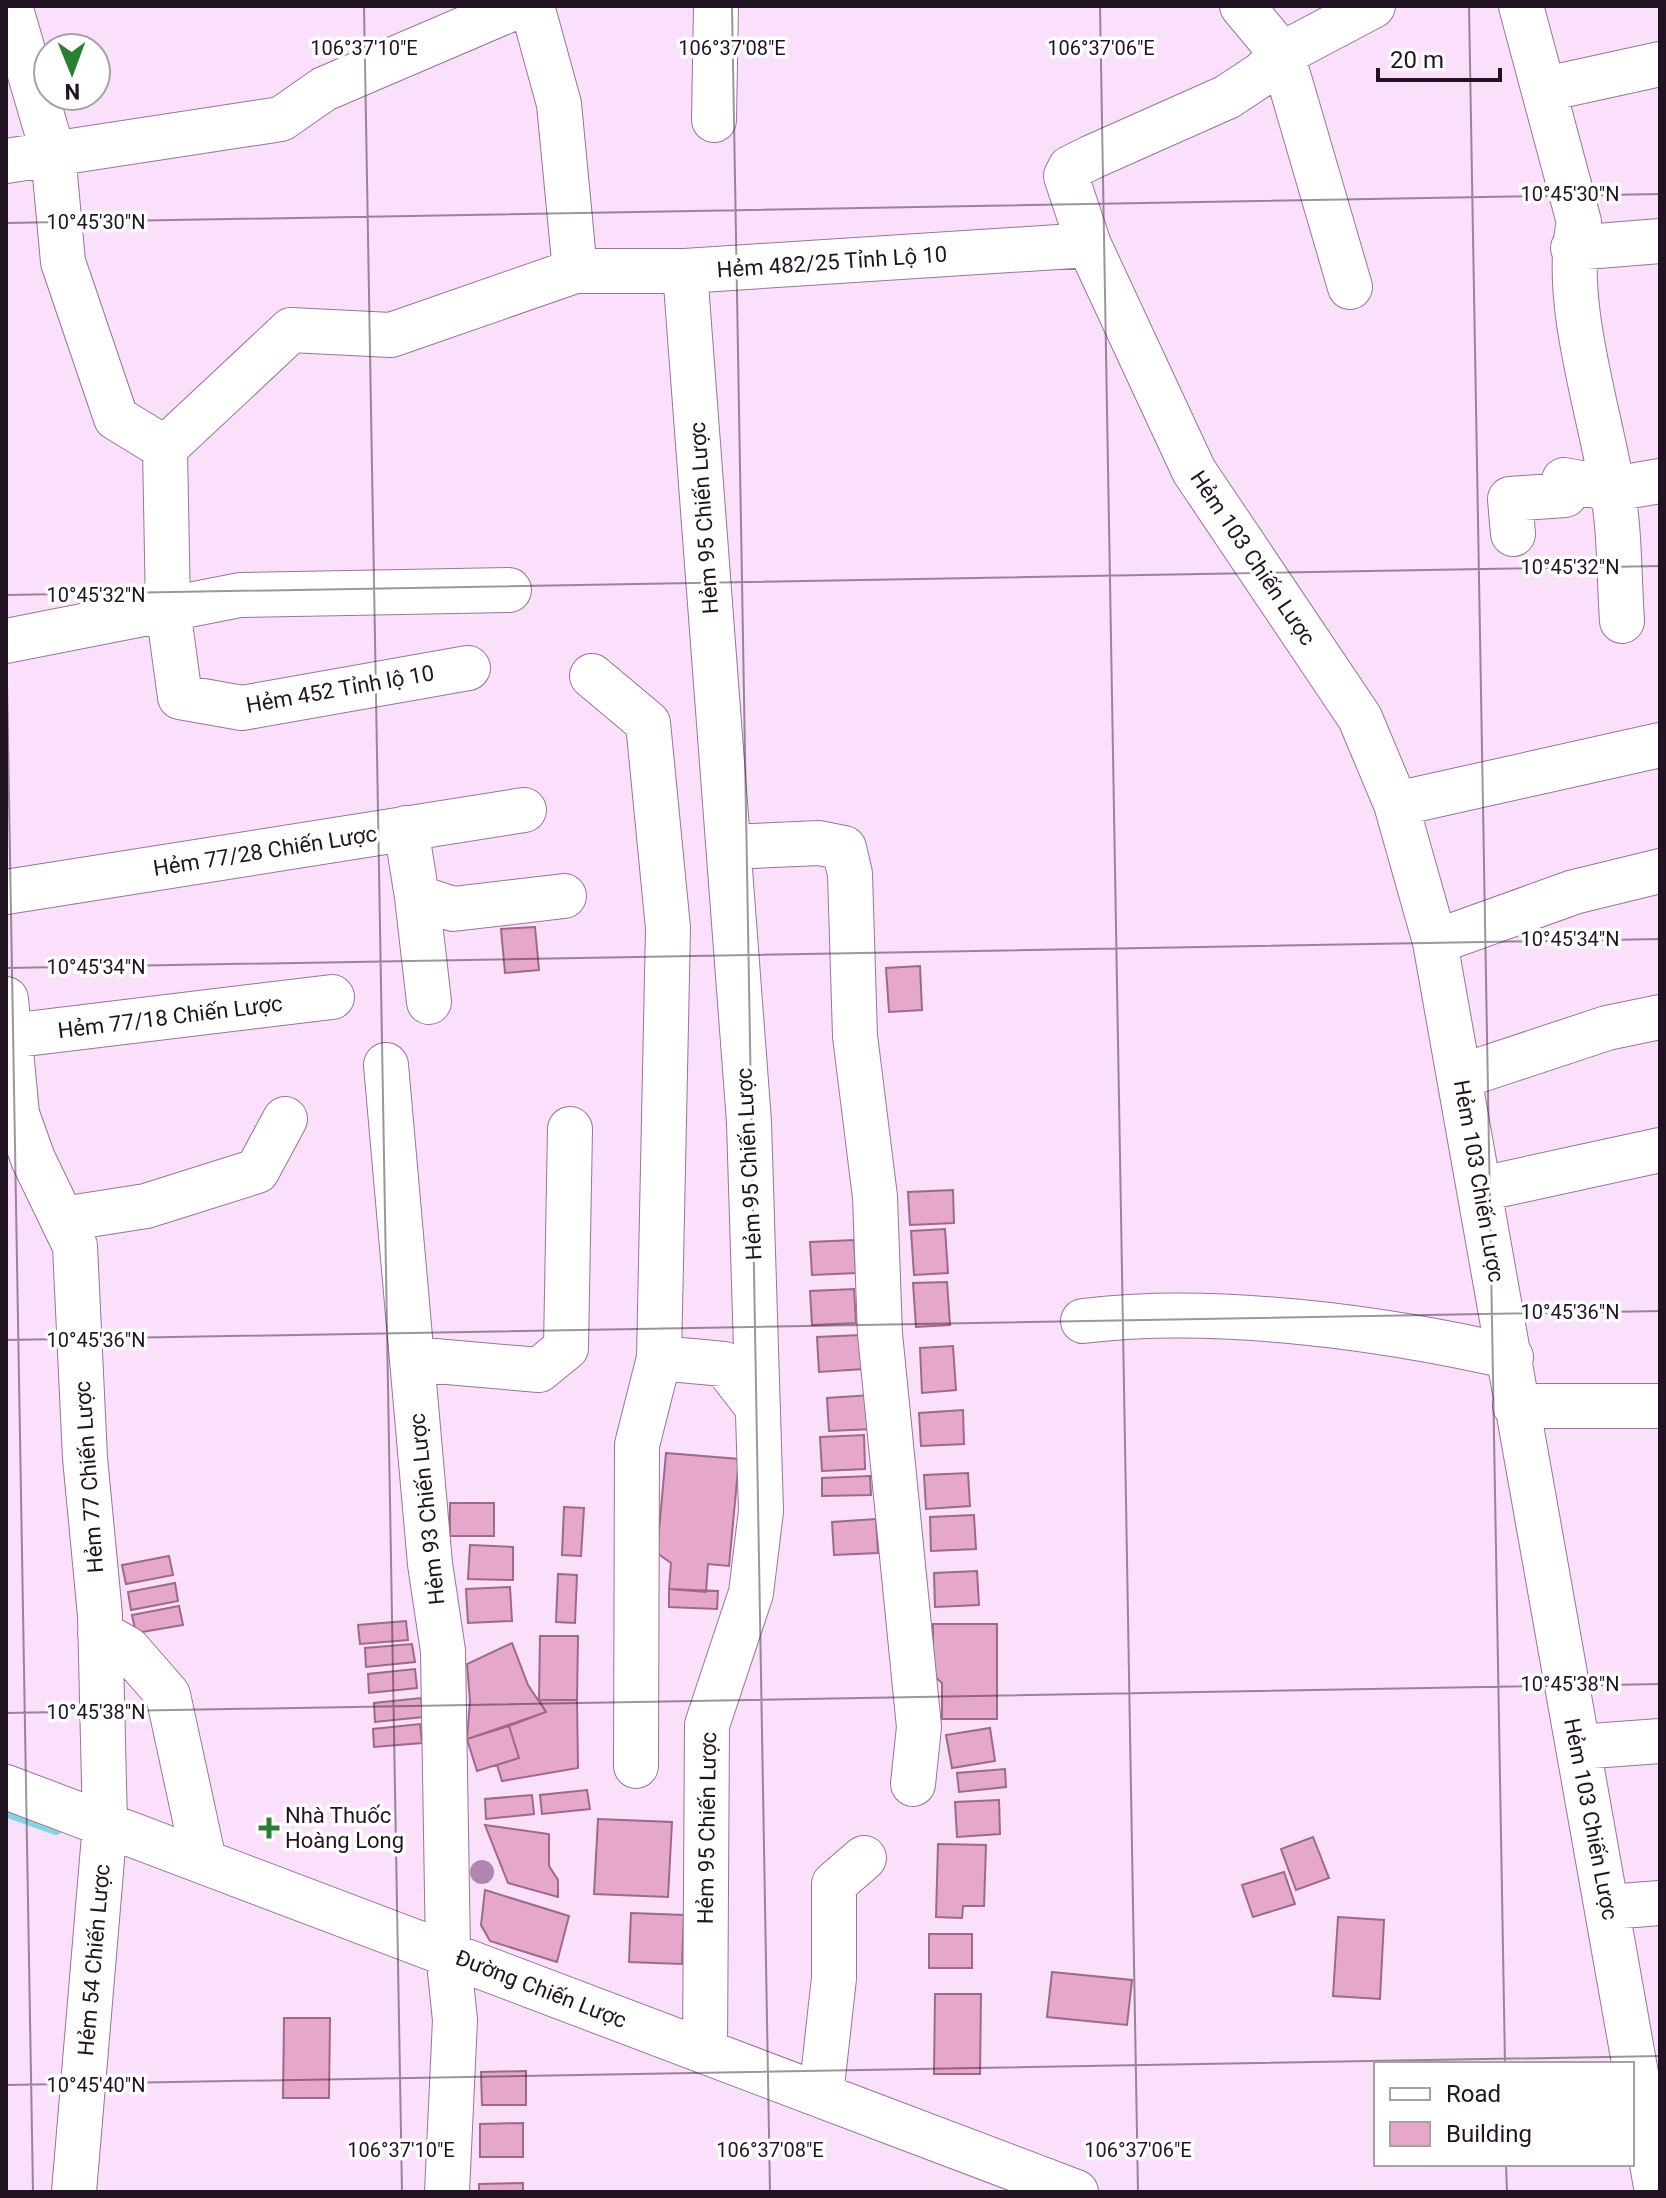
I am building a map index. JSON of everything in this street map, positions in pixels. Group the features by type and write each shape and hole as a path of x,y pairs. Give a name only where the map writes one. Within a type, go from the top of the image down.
{"street":[{"path":"10,6 53,153 63,262 116,418 165,448"},
{"path":"6,161 281,119 324,89 518,6"},
{"path":"532,6 559,104 575,271"},
{"path":"714,120 716,6"},
{"path":"1242,6 1282,54 1350,287"},
{"path":"1282,54 1373,6"},
{"path":"1521,6 1546,89 1579,222 1573,248 1585,363 1613,489 1622,621"},
{"name":"Hẻm 103 Chiến Lược","path":"1282,54 1262,74 1227,97 1070,168 1066,176 1089,245 1194,471 1360,718 1396,804 1435,942 1481,1189 1511,1357 1515,1406 1608,1907 1628,2062"},
{"path":"1546,89 1660,64"},
{"path":"1573,248 1660,241"},
{"name":"Hẻm 482/25 Tỉnh Lộ 10","path":"165,448 291,330 391,335 575,271 685,271 1089,245"},
{"name":"Hẻm 95 Chiến Lược","path":"685,271 749,1122 761,1511 751,1593 707,1725 705,2052"},
{"name":"Hẻm 452 Tỉnh lộ 10","path":"165,448 168,609 180,697 242,708 468,668"},
{"path":"1513,534 1510,499 1565,495 1564,480 1613,489 1660,481"},
{"path":"6,641 240,595 509,590"},
{"path":"592,676 648,723 668,928 659,1358 637,1445 636,1766"},
{"path":"1396,804 1660,745"},
{"name":"Hẻm 77/28 Chiến Lược","path":"6,892 524,810"},
{"path":"406,828 429,1002"},
{"path":"729,847 819,843 844,848 850,874 855,1036 875,1197 880,1334 919,1727 913,1784"},
{"path":"1435,942 1574,892 1660,871"},
{"path":"417,897 453,909 564,896"},
{"name":"Hẻm 77/18 Chiến Lược","path":"7,1018 332,997"},
{"path":"1459,1077 1607,1028 1660,1017"},
{"name":"Hẻm 77 Chiến Lược","path":"7,1018 19,1162 63,1219 75,1246 85,1458 100,1633 104,1839"},
{"name":"Hẻm 93 Chiến Lược","path":"386,1065 430,1564 443,1651 448,1953 455,2020 447,2192"},
{"path":"63,1219 146,1206 257,1171 285,1119"},
{"path":"412,1359 539,1370 566,1348 570,1129"},
{"path":"1481,1189 1660,1150"},
{"path":"1083,1321 1126,1316 1215,1316 1437,1340 1511,1357"},
{"path":"659,1358 724,1364 758,1408"},
{"path":"1515,1406 1660,1406"},
{"path":"100,1633 128,1649 168,1695 204,1861"},
{"path":"1578,1747 1660,1741"},
{"name":"Đường Chiến Lược","path":"6,1787 104,1839 204,1861 1076,2192"},
{"name":"Hẻm 54 Chiến Lược","path":"74,2192 104,1839"},
{"path":"821,2095 834,1978 834,1884 864,1858"},
{"path":"1608,1907 1660,1903"},
{"name":"Hẻm 103 Chiến Lược","path":"1634,2107 1643,2176"}],"building":[{"path":"535,927 539,970 505,973 501,929"},
{"path":"920,966 922,1010 889,1012 886,968"},
{"path":"953,1190 954,1223 910,1225 908,1192"},
{"path":"945,1229 948,1273 914,1275 911,1231"},
{"path":"854,1240 856,1273 812,1275 810,1242"},
{"path":"947,1282 950,1325 916,1327 913,1283"},
{"path":"854,1289 856,1323 812,1325 810,1291"},
{"path":"861,1335 863,1369 819,1372 817,1337"},
{"path":"953,1346 956,1390 922,1393 920,1348"},
{"path":"871,1395 873,1429 829,1431 827,1398"},
{"path":"963,1410 964,1444 921,1446 919,1413"},
{"path":"864,1435 865,1469 822,1471 820,1437"},
{"path":"666,1453 739,1459 729,1566 708,1564 706,1592 669,1589 671,1563 657,1553"},
{"path":"968,1473 970,1506 926,1509 924,1475"},
{"path":"870,1476 871,1495 822,1496 822,1478"},
{"path":"450,1503 494,1503 494,1536 450,1536"},
{"path":"564,1507 584,1508 581,1556 562,1555"},
{"path":"974,1515 976,1549 931,1551 930,1517"},
{"path":"876,1519 878,1553 834,1555 832,1522"},
{"path":"470,1545 513,1547 513,1580 468,1579"},
{"path":"169,1556 173,1575 126,1584 122,1565"},
{"path":"977,1571 979,1605 935,1607 934,1573"},
{"path":"558,1574 577,1575 575,1623 556,1622"},
{"path":"175,1583 178,1601 131,1610 128,1592"},
{"path":"510,1587 512,1621 468,1623 466,1589"},
{"path":"669,1589 718,1591 717,1609 669,1607"},
{"path":"179,1606 183,1625 136,1633 132,1615"},
{"path":"406,1621 408,1640 360,1644 358,1625"},
{"path":"933,1624 997,1624 997,1719 942,1719 942,1683 933,1675"},
{"path":"540,1636 578,1636 577,1700 539,1700"},
{"path":"512,1643 528,1685 546,1712 467,1739 470,1701 467,1664"},
{"path":"412,1644 415,1662 366,1667 365,1648"},
{"path":"415,1669 417,1688 369,1693 368,1674"},
{"path":"421,1698 423,1717 375,1722 374,1703"},
{"path":"539,1700 577,1700 578,1768 502,1781 497,1765 519,1758 509,1726 546,1712"},
{"path":"420,1724 422,1743 374,1747 373,1729"},
{"path":"509,1726 519,1758 477,1771 467,1739"},
{"path":"990,1728 995,1761 952,1768 946,1735"},
{"path":"1005,1769 1006,1787 959,1792 957,1773"},
{"path":"587,1790 590,1809 542,1814 540,1795"},
{"path":"532,1795 534,1814 486,1819 485,1799"},
{"path":"999,1800 1000,1834 957,1837 955,1802"},
{"path":"598,1819 672,1822 668,1897 594,1894"},
{"path":"485,1825 549,1834 549,1866 558,1880 558,1897 508,1883"},
{"path":"1313,1837 1329,1878 1296,1890 1281,1849"},
{"path":"938,1844 986,1845 984,1906 963,1906 962,1918 936,1917"},
{"path":"1284,1872 1295,1904 1253,1917 1242,1885"},
{"path":"485,1890 569,1916 557,1962 490,1941 481,1925"},
{"path":"631,1913 684,1915 682,1964 629,1962"},
{"path":"1338,1917 1384,1920 1380,1999 1333,1996"},
{"path":"929,1934 972,1934 972,1968 929,1968"},
{"path":"1052,1972 1132,1980 1127,2025 1047,2017"},
{"path":"935,1994 981,1994 980,2074 934,2074"},
{"path":"284,2018 330,2018 329,2098 283,2098"},
{"path":"526,2071 526,2105 482,2105 481,2072"},
{"path":"523,2123 523,2157 480,2157 480,2124"},
{"path":"523,2183 523,2192 479,2192 479,2184"}],"waterway":[{"path":"6,1811 56,1829"}],"place":[{"name":"Nhà Thuốc Hoàng Long","path":"269,1828"}]}
